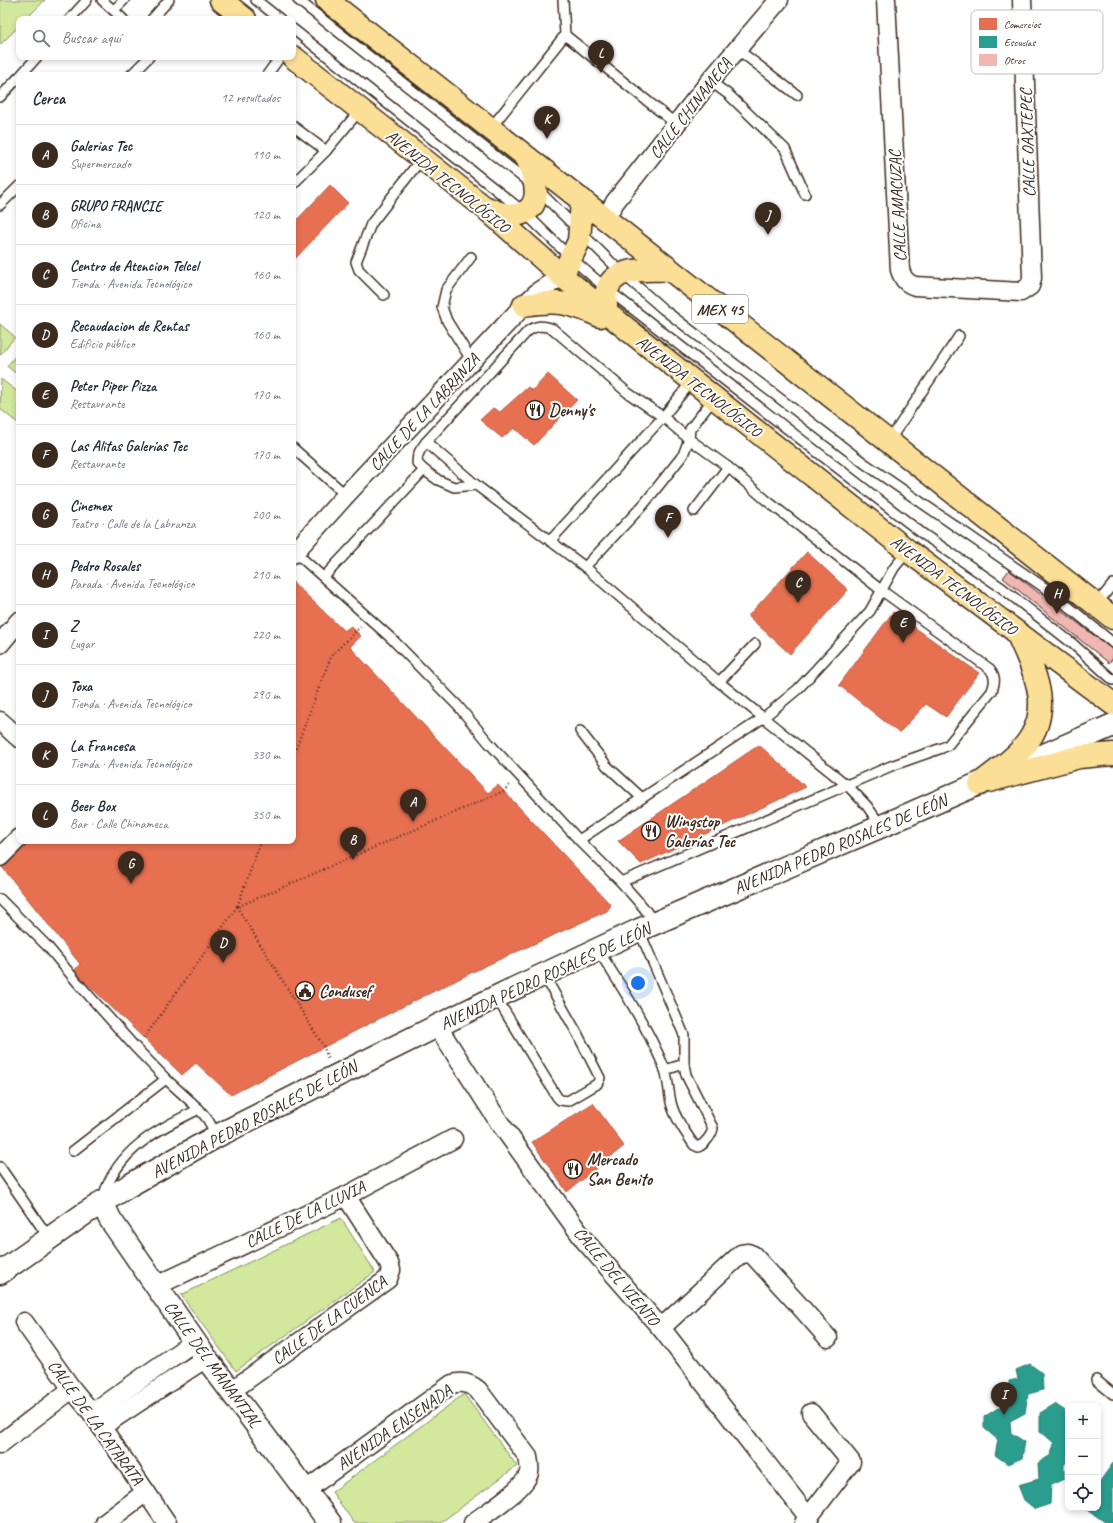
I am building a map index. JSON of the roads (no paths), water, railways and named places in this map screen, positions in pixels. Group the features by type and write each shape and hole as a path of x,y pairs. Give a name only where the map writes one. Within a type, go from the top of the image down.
{"main road":[{"path":"221,0 241,16"},
{"name":"MEX 45","path":"327,0 1113,618"},
{"name":"AVENIDA TECNOLÓGICO","path":"296,59 484,208 569,265 614,319 692,381 715,397 908,551 1113,704"},
{"path":"484,208 511,216 528,211 534,202 536,188 527,158"},
{"path":"582,200 585,237"},
{"path":"569,265 576,248 585,237 599,231 605,219"},
{"path":"614,319 606,295 607,289 615,278 632,271 670,270"},
{"path":"524,305 546,302 564,302 614,319"},
{"path":"980,784 1020,752 1034,733 1040,716 1040,695 1035,674 1018,634"},
{"name":"AVENIDA PEDRO ROSALES DE LEÓN","path":"0,1273 102,1202 217,1136 496,997 647,927 980,784 1113,725"},
{"path":"980,784 1079,757 1113,754"},
{"name":"CALLE DEL MANANTIAL","path":"102,1202 110,1220 201,1350 330,1523"}],"street":[{"name":"CALLE CHINAMECA","path":"605,219 615,202 710,80 779,0"},
{"name":"CALLE AMACUZAC","path":"886,0 900,270 902,278 904,281 915,286 1021,292 1030,286"},
{"name":"CALLE OAXTEPEC","path":"1022,0 1022,10"},
{"name":"CALLE OAXTEPEC","path":"1025,74 1032,278 1030,286"},
{"name":"CALLE DE LA LABRANZA","path":"296,551 346,495 524,305 569,265"},
{"path":"0,644 16,625"},
{"path":"0,721 16,735"},
{"path":"0,857 16,841"},
{"name":"CALLE DEL VIENTO","path":"438,1026 500,1122 585,1241 661,1328 806,1520"},
{"name":"CALLE DE LA LLUVIA","path":"156,1286 346,1196 452,1139"},
{"name":"CALLE DE LA CUENCA","path":"231,1391 388,1280 391,1270 390,1263 346,1196"},
{"path":"661,1328 741,1254 748,1253 752,1255 769,1273 828,1338"},
{"name":"CALLE DE LA CATARATA","path":"24,1322 72,1389 97,1420 168,1523"},
{"path":"97,1420 201,1350"},
{"name":"AVENIDA ENSENADA","path":"306,1490 452,1384 459,1382 466,1383 472,1385 478,1390 528,1457 529,1466 529,1472 526,1480 518,1490 472,1523"},
{"path":"0,1444 72,1389"},
{"path":"806,1520 851,1462 811,1414"},
{"path":"105,1523 146,1492"}],"lane":[{"path":"73,16 87,0"},
{"path":"102,0 120,16"},
{"path":"114,10 124,0"},
{"path":"155,16 169,0"},
{"path":"256,0 276,16"},
{"path":"298,0 536,188 623,274 663,309 864,463 1048,590 1113,643"},
{"path":"490,128 565,35 564,0"},
{"path":"296,32 524,212 569,265 607,289 923,534 1002,588 1074,644 1113,680"},
{"path":"565,35 676,124"},
{"path":"737,49 797,95"},
{"path":"24,72 34,60"},
{"path":"134,72 146,60"},
{"path":"269,72 278,60"},
{"path":"0,97 16,80"},
{"path":"710,80 729,94 785,149 805,194"},
{"path":"296,181 326,151 360,110"},
{"path":"296,128 326,151"},
{"path":"384,295 359,270 356,262 371,224 422,158"},
{"path":"0,205 16,189"},
{"path":"471,257 446,290 442,307 447,321 472,361"},
{"path":"476,485 454,487 438,480 417,463 418,452 528,331 538,326 552,329 628,393 663,417 881,590 990,669 994,675 992,691 948,745 891,766 848,786 622,882"},
{"path":"889,441 959,336"},
{"path":"550,541 663,417 692,381"},
{"path":"585,567 649,498 683,455 689,439 690,429 715,397"},
{"path":"426,442 476,485 585,567 719,682 848,786 868,806 882,826"},
{"path":"296,451 346,495"},
{"path":"694,511 728,468"},
{"path":"324,577 424,470"},
{"path":"579,840 763,718 798,688 870,611 894,568 908,551"},
{"path":"296,555 324,577 392,639 458,706 489,744 579,840 622,882 644,908 647,927 684,1036 684,1064 686,1075 713,1128 711,1135 700,1146 694,1145 674,1113 671,1105 665,1070 657,1051 627,995 598,950"},
{"path":"1096,605 1113,584"},
{"path":"719,682 755,644"},
{"path":"580,731 607,766 642,798"},
{"path":"0,899 48,948 134,1046 166,1079 199,1109 208,1120 217,1136"},
{"path":"496,997 557,1097 560,1100 568,1101 597,1084 600,1078 577,1033 544,975"},
{"path":"665,1070 684,1064"},
{"path":"73,1151 166,1079"},
{"path":"102,1202 106,1188 116,1169 134,1148 161,1128 199,1109"},
{"path":"0,1166 49,1238"},
{"path":"1096,1380 1113,1394"}],"place":[{"name":"Beer Box","path":"601,73"},
{"name":"La Francesa","path":"547,139"},
{"name":"Toxa","path":"768,235"},
{"name":"Denny's","path":"535,410"},
{"name":"Las Alitas Galerías Tec","path":"668,538"},
{"name":"Centro de Atencion Telcel","path":"798,603"},
{"name":"Pedro Rosales","path":"1057,614"},
{"name":"Peter Piper Pizza","path":"903,643"},
{"name":"Galerias Tec","path":"413,822"},
{"name":"Wingstop Galerías Tec","path":"651,831"},
{"name":"GRUPO FRANCIE","path":"353,860"},
{"name":"Cinemex","path":"131,884"},
{"name":"Recaudacion de Rentas","path":"223,963"},
{"name":"Condusef","path":"305,991"},
{"name":"Mercado San Benito","path":"573,1169"},
{"name":"Z","path":"1004,1415"}]}
